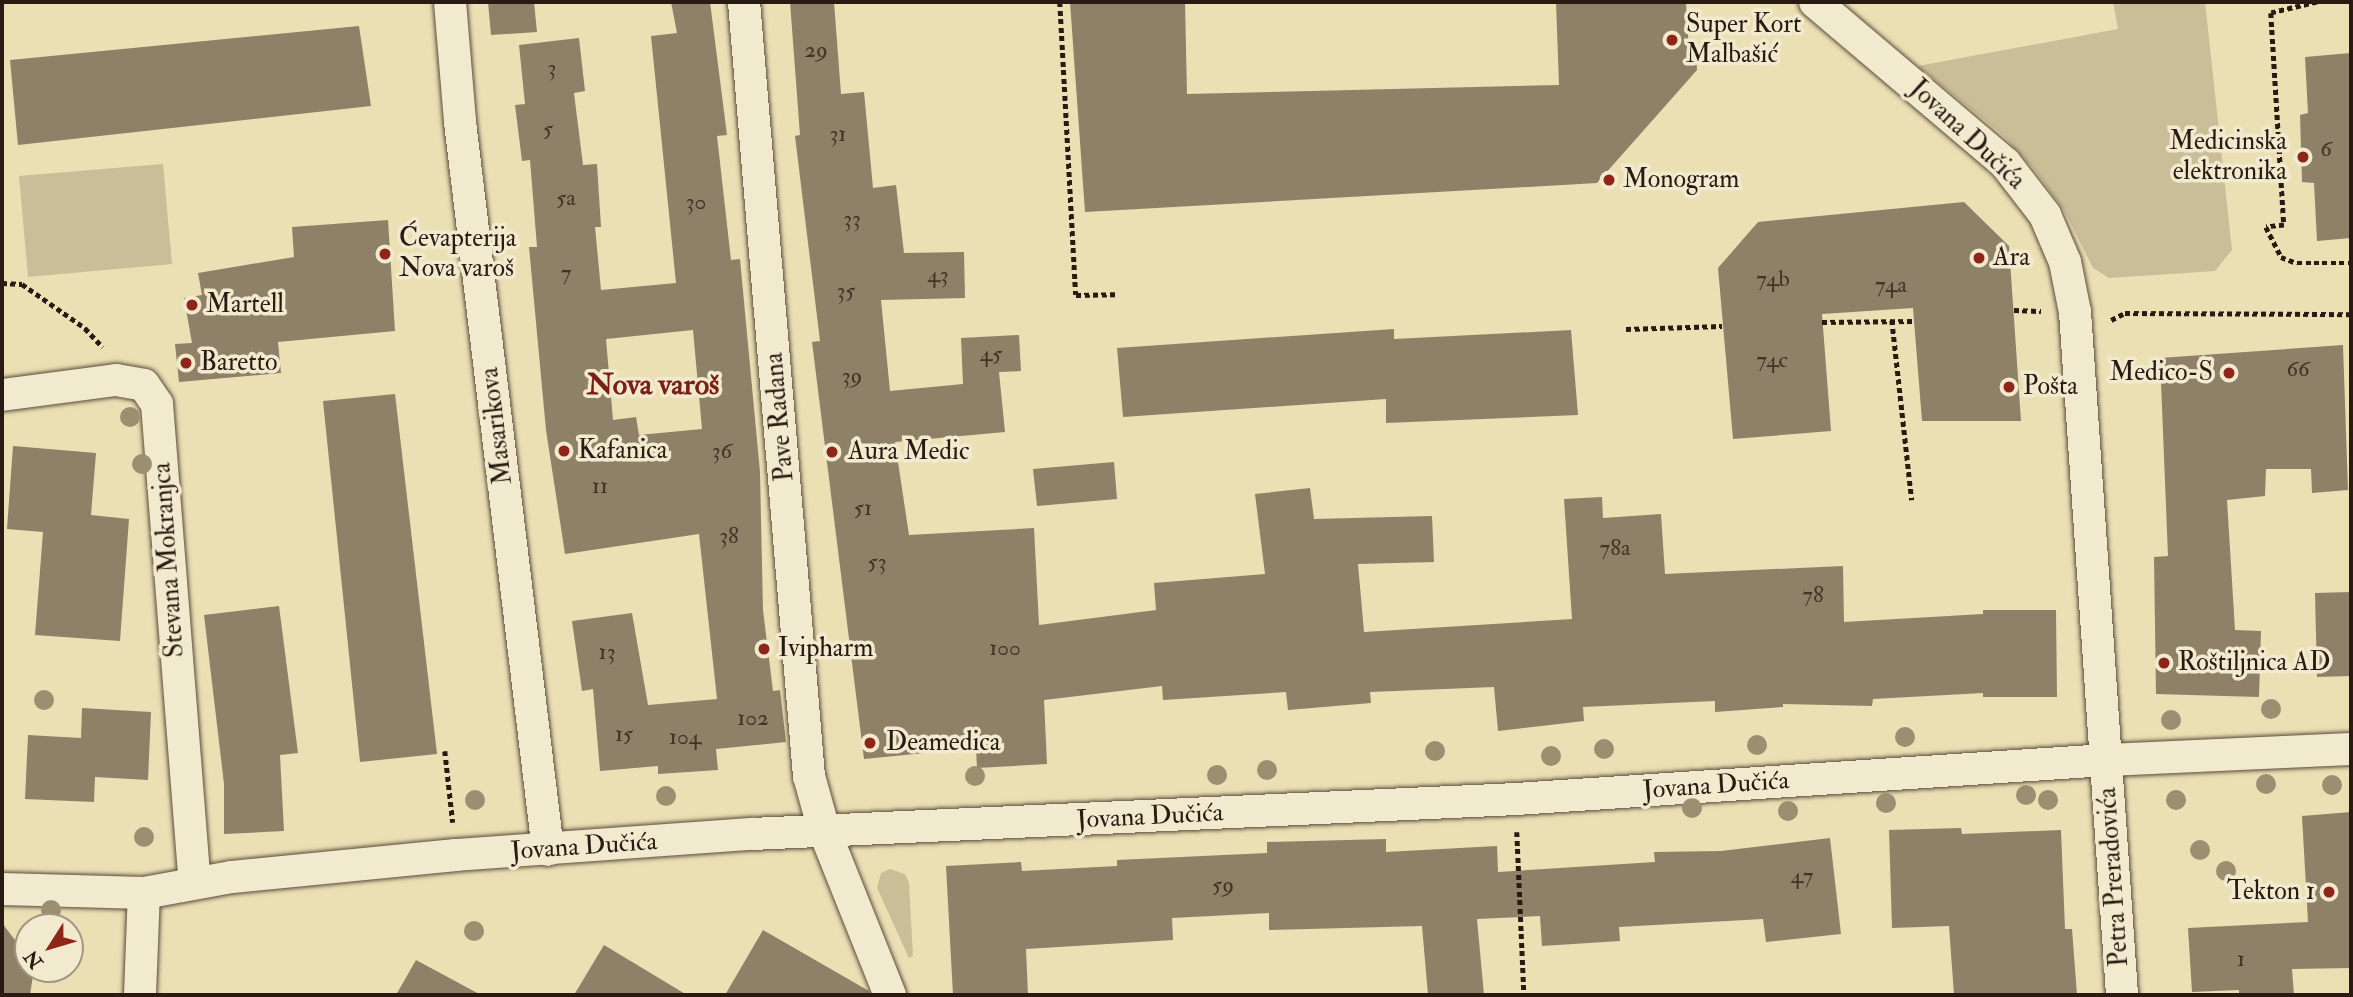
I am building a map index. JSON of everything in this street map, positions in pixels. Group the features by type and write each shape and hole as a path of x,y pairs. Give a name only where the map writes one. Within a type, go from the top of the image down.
{"street":[{"name":"Masarikova","path":"450,2 460,122 548,850"},
{"name":"Pave Radana","path":"744,2 806,745 824,830 890,995"},
{"name":"Jovana Dučića","path":"1815,2 2005,163 2057,237 2075,312 2107,760"},
{"name":"Stevana Mokranjca","path":"2,395 116,380 144,385 157,404 195,882"},
{"name":"Jovana Dučića","path":"2,889 144,892 195,882 456,855 824,830 1516,799 2107,760 2351,749"},
{"name":"Petra Preradovića","path":"2107,760 2122,995"},
{"path":"140,995 144,892"}],"path":[{"path":"1060,2 1076,295 1115,294"},
{"path":"2351,2 2317,2 2271,12 2284,225 2266,227 2281,257 2297,263 2351,262"},
{"path":"2,283 22,284 85,328 110,355 116,380"},
{"path":"2105,325 2125,313 2351,314"},
{"path":"1892,320 1912,500"},
{"path":"1822,322 1914,321"},
{"path":"1626,329 1722,326"},
{"path":"445,751 456,855"},
{"path":"1516,799 1524,995"}],"shaded area":[{"path":"2113,2 2205,2 2232,250 2215,271 2109,278 2093,268 2064,210 2033,168 2003,135 1918,66 2118,29"},
{"path":"163,164 172,264 28,277 19,176"},
{"path":"890,869 905,874 909,883 913,956 909,958 877,888 881,873"}],"building":[{"path":"488,2 534,2 537,32 491,35"},
{"path":"671,2 710,2 727,135 717,136 731,260 740,259 760,472 763,610 773,691 780,690 786,742 716,749 718,770 658,774 658,766 600,771 593,689 582,691 572,621 632,613 648,705 717,699 699,534 565,554 546,430 529,247 537,247 530,160 522,161 515,105 525,104 519,45 579,38 585,91 574,93 583,165 597,164 601,227 595,227 601,290 676,283 651,36 677,33","holes":["693,330 702,429 639,435 636,417 613,420 606,339"]},
{"path":"790,2 834,2 841,94 864,92 873,188 896,185 904,253 964,252 965,298 881,300 890,391 963,384 961,338 1019,335 1021,371 999,372 1005,432 895,442 909,535 1034,528 1039,625 1156,610 1154,583 1265,574 1255,494 1310,488 1314,519 1432,516 1434,562 1358,564 1364,632 1572,619 1564,499 1602,497 1603,518 1661,514 1665,574 1843,566 1844,622 1983,614 1983,610 2056,610 2057,697 1983,697 1983,693 1873,699 1872,706 1783,704 1783,707 1715,712 1715,701 1583,707 1584,721 1498,731 1494,687 1370,692 1371,703 1288,710 1286,692 1163,700 1162,686 1044,700 1047,764 977,768 976,748 864,759 812,342 820,341 795,136 800,135"},
{"path":"1070,2 1185,2 1187,94 1559,85 1556,2 1686,2 1689,50 1696,53 1697,70 1597,183 1085,212"},
{"path":"359,26 371,106 18,145 10,60"},
{"path":"2351,53 2351,238 2317,241 2314,183 2302,182 2300,115 2308,113 2305,57"},
{"path":"1964,202 2009,246 2021,421 1922,421 1913,308 1822,314 1831,431 1733,439 1718,268 1758,222"},
{"path":"388,220 395,331 278,342 281,373 179,382 175,344 192,343 184,298 202,295 198,273 294,257 292,227"},
{"path":"1394,329 1394,339 1571,330 1578,415 1386,423 1386,399 1123,417 1117,348"},
{"path":"2343,345 2348,490 2312,493 2311,469 2266,469 2265,496 2227,500 2235,630 2261,631 2259,697 2156,694 2154,557 2168,556 2160,358"},
{"path":"395,394 437,754 360,762 323,401"},
{"path":"13,446 96,453 91,515 129,519 120,641 35,635 43,532 7,529"},
{"path":"1114,462 1117,499 1037,506 1033,469"},
{"path":"2351,592 2351,676 2317,677 2315,593"},
{"path":"279,606 298,753 280,755 284,831 224,834 224,784 204,615"},
{"path":"82,708 151,712 148,780 95,777 94,802 25,799 28,735 81,738"},
{"path":"2351,812 2351,968 2292,969 2294,995 2239,995 2239,990 2192,992 2188,928 2308,922 2302,816"},
{"path":"1961,828 1962,834 2061,830 2065,929 2072,929 2077,995 1954,995 1949,926 1892,928 1889,830"},
{"path":"1830,838 1841,934 1766,942 1763,919 1619,927 1620,941 1542,946 1540,916 1477,919 1484,995 1428,995 1422,926 1269,930 1269,913 1172,918 1173,940 1026,949 1028,995 953,995 946,866 1021,862 1022,871 1117,866 1117,860 1267,853 1267,842 1386,839 1386,852 1497,846 1498,872 1655,862 1654,852 1721,851"},
{"path":"2,923 14,939 14,983 32,983 30,995 2,995"},
{"path":"763,930 869,991 870,995 725,995"},
{"path":"604,945 687,995 574,995"},
{"path":"416,960 481,995 396,995"}],"place":[{"name":"Super Kort Malbašić","path":"1672,40"},
{"name":"Medicinska elektronika","path":"2303,157"},
{"name":"Monogram","path":"1609,180"},
{"name":"Ćevapterija Nova varoš","path":"385,254"},
{"name":"Ara","path":"1979,258"},
{"name":"Martell","path":"192,305"},
{"name":"Baretto","path":"186,363"},
{"name":"Medico-S","path":"2229,373"},
{"name":"Pošta","path":"2009,387"},
{"name":"Kafanica","path":"564,451"},
{"name":"Aura Medic","path":"832,452"},
{"name":"Ivipharm","path":"764,649"},
{"name":"Roštiljnica AD","path":"2164,663"},
{"name":"Deamedica","path":"870,743"},
{"name":"Tekton 1","path":"2329,892"}],"district":[{"name":"Nova varoš","path":"653,385"}]}
